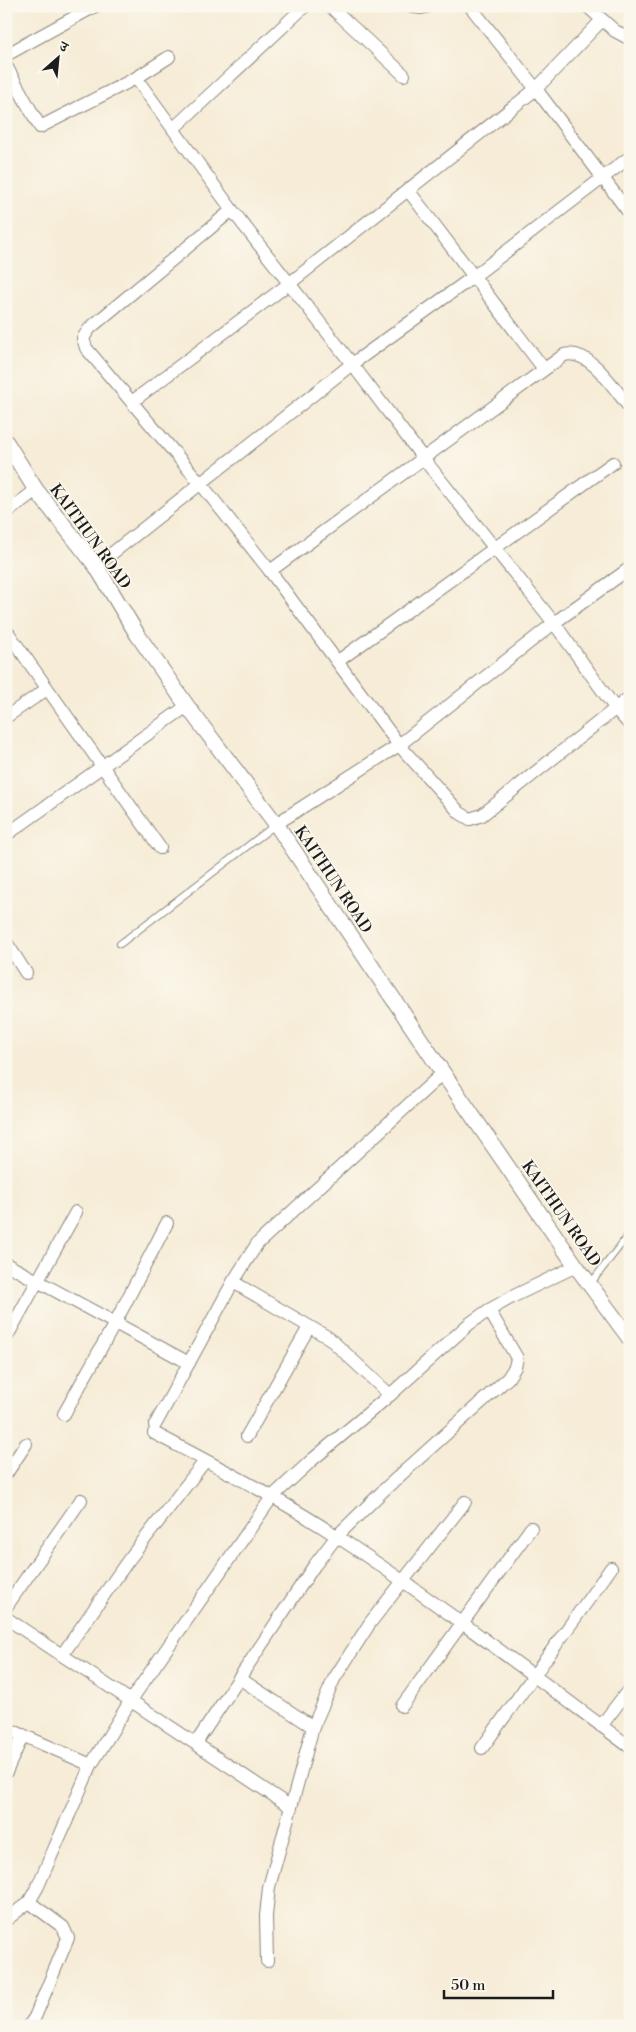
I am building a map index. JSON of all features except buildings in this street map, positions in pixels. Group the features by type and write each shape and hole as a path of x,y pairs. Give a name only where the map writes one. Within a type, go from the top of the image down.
{"street":[{"path":"6,55 95,6"},
{"path":"173,129 305,6"},
{"path":"330,6 404,75"},
{"path":"408,6 421,8 428,6"},
{"path":"470,6 536,89 630,214"},
{"path":"587,6 615,31 630,39"},
{"path":"133,401 290,283 536,89 602,20"},
{"path":"6,66 40,127 136,78 169,57"},
{"path":"136,78 232,210 554,624 615,708 630,725"},
{"path":"96,566 352,364 473,277 630,157"},
{"path":"408,190 544,369"},
{"path":"232,210 90,328 84,338 86,348 202,484 338,661 399,745 460,813 470,819 482,815 630,697"},
{"path":"270,571 564,355 575,354 582,356 596,368 630,408"},
{"name":"KAITHUN ROAD","path":"6,442 36,490 96,566 137,634 187,706 276,824 443,1073 576,1266 630,1339"},
{"path":"338,661 613,462"},
{"path":"6,513 36,490"},
{"path":"276,824 399,745 554,624 630,568"},
{"path":"6,630 160,848"},
{"path":"6,718 47,689"},
{"path":"6,834 187,706"},
{"path":"7,946 26,973"},
{"path":"443,1073 257,1244 233,1282 154,1429 337,1536 462,1623 630,1747"},
{"path":"6,1338 76,1212"},
{"path":"64,1414 115,1323 167,1223"},
{"path":"6,1264 189,1363"},
{"path":"6,1920 29,1902 38,1886 91,1765 131,1700 272,1497 469,1324 489,1310 576,1266"},
{"path":"233,1282 329,1338 390,1395"},
{"path":"196,1743 314,1566 337,1536 386,1488 512,1373 517,1358 489,1310"},
{"path":"247,1436 309,1327"},
{"path":"6,1474 26,1444"},
{"path":"62,1655 127,1562 205,1460"},
{"path":"6,1607 81,1500"},
{"path":"267,1961 266,1916 269,1887 314,1727 334,1679 370,1623 464,1502"},
{"path":"402,1706 531,1528"},
{"path":"482,1748 611,1568"},
{"path":"6,1618 291,1807"},
{"path":"240,1678 314,1727"},
{"path":"601,1726 630,1688"},
{"path":"6,1728 91,1765"},
{"path":"6,1772 23,1735"},
{"path":"29,1902 63,1927 68,1938 43,1999 29,2026"}],"lane":[{"path":"120,944 276,824"},
{"path":"590,1284 630,1233"}]}
